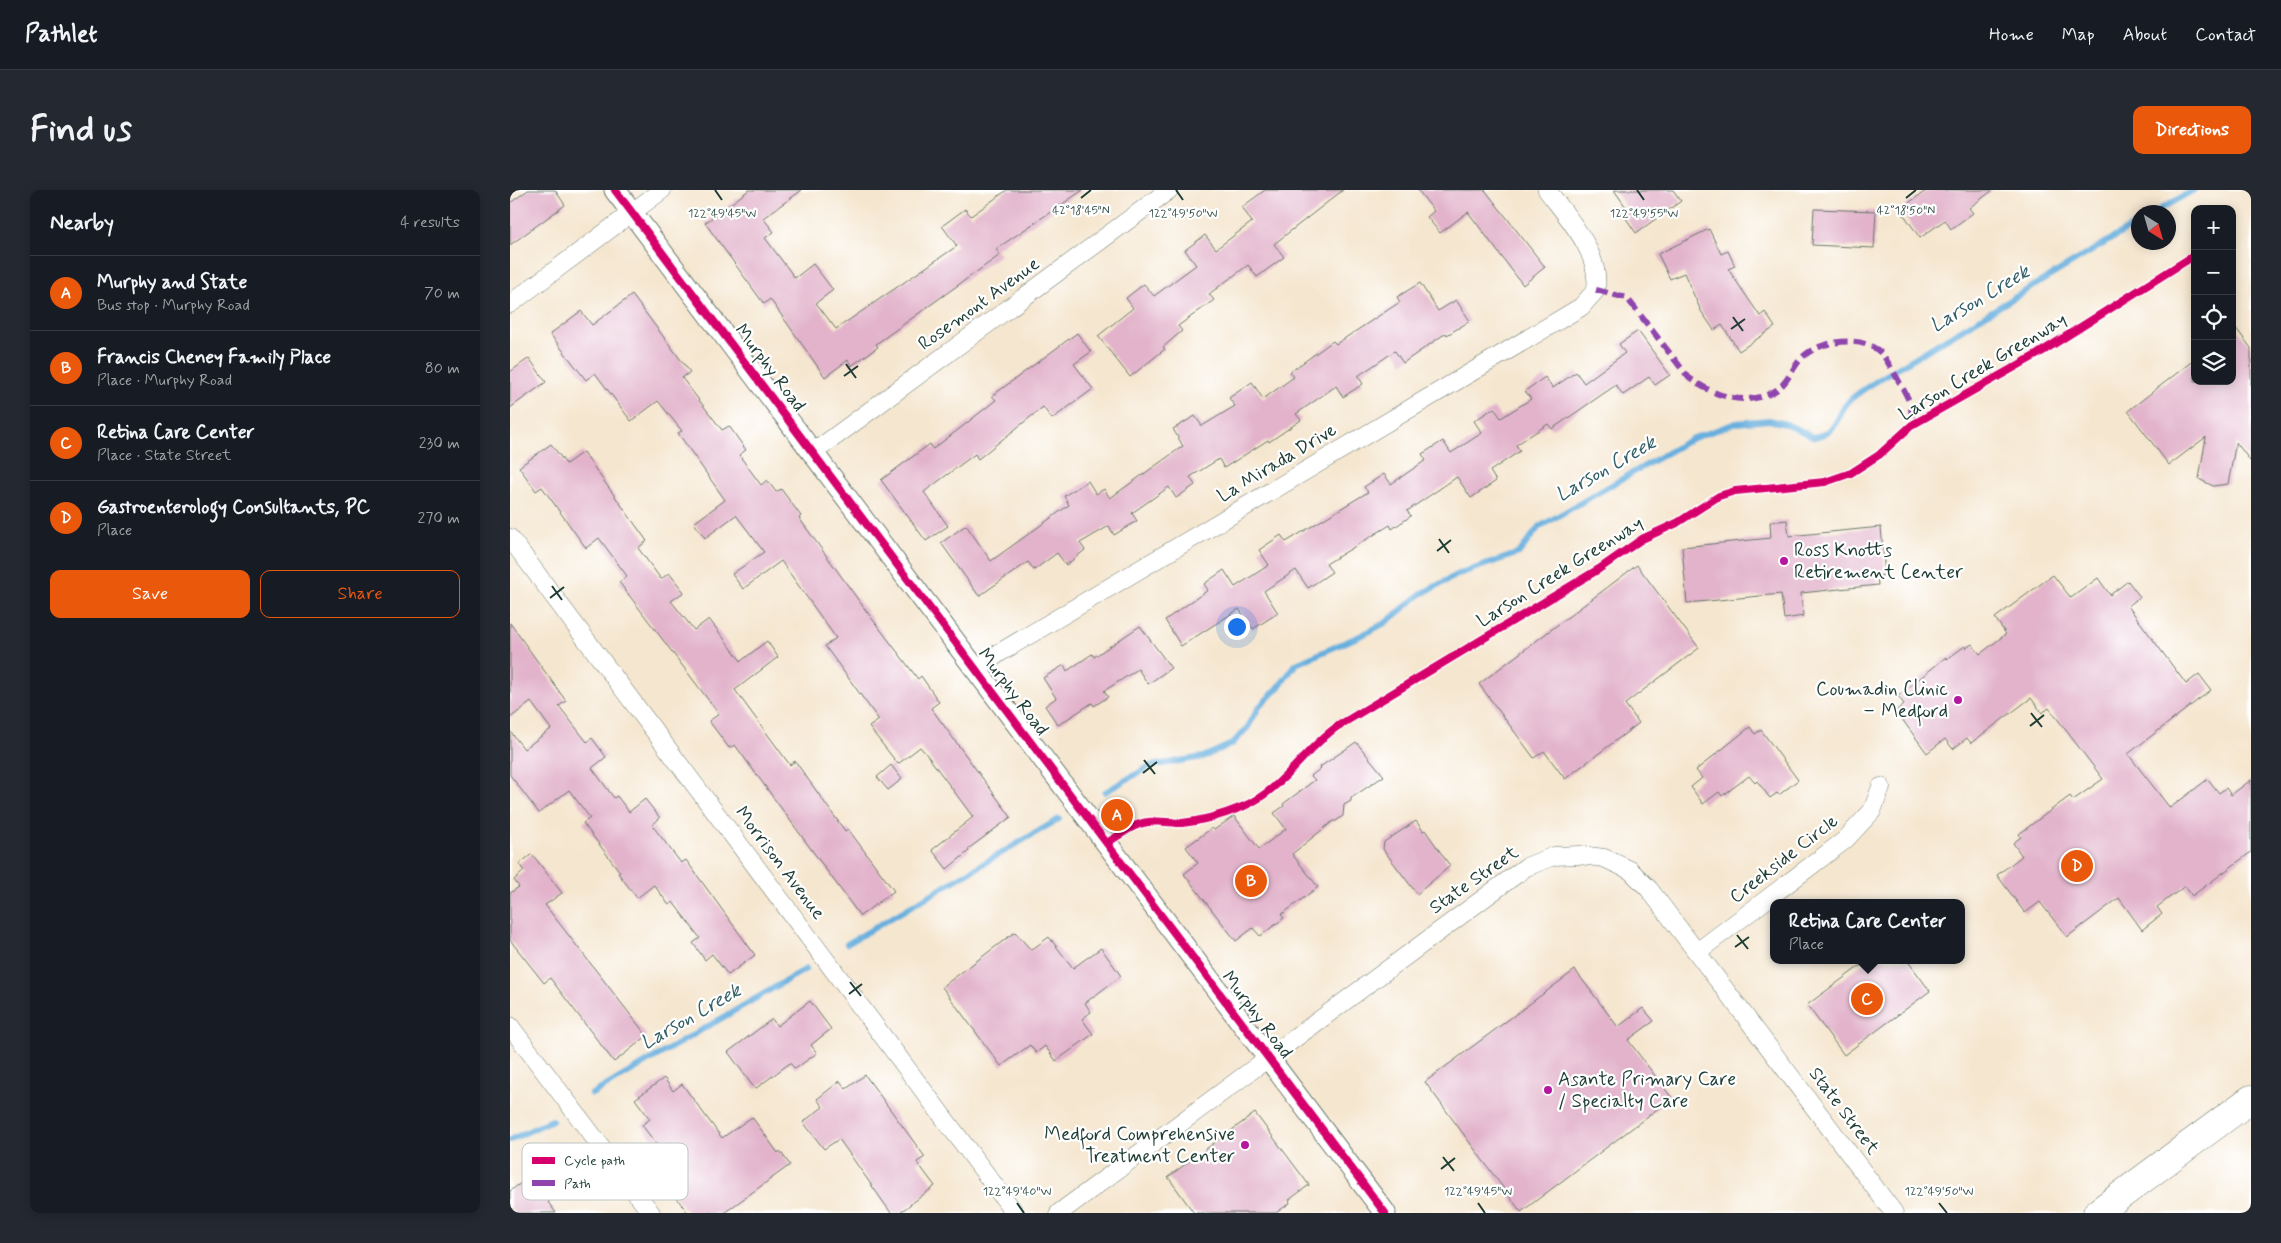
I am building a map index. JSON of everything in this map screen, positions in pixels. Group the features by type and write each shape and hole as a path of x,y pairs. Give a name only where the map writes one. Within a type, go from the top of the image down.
{"main road":[{"path":"2097,1213 2251,1099"}],"street":[{"name":"Murphy Road","path":"615,190 1386,1213"},
{"path":"510,304 662,190"},
{"name":"Rosemont Avenue","path":"814,452 1169,190"},
{"name":"La Mirada Drive","path":"976,670 1008,648 1572,313 1590,298 1596,290 1597,272 1587,246 1547,190"},
{"name":"Morrison Avenue","path":"510,538 1015,1213"},
{"name":"Creekside Circle","path":"1697,952 1845,840 1872,811 1880,787"},
{"name":"State Street","path":"1059,1213 1526,867 1554,856 1580,854 1604,858 1630,870 1649,889 1894,1213"},
{"path":"510,1026 598,1143"},
{"path":"640,1200 650,1213"}],"building":[{"path":"528,190 555,190 565,205 510,245 510,203"},
{"path":"749,190 802,190 763,218 774,232 765,238 795,278 813,264 833,290 816,303 836,329 957,246 942,226 965,209 971,216 1007,190 1083,190 996,249 1000,255 876,344 878,347 851,366 848,360 825,377 770,299 764,304 705,223"},
{"path":"1265,190 1343,190 1274,244 1284,257 1257,277 1248,265 1209,294 1214,300 1178,326 1182,331 1163,347 1165,349 1130,377 1098,336 1133,308 1126,298 1144,284 1154,296 1196,265 1185,250 1205,235 1216,249 1252,222 1242,207"},
{"path":"1418,190 1485,190 1545,267 1523,285 1468,212 1440,233 1427,217 1434,211"},
{"path":"1614,190 1673,190 1681,201 1636,233 1623,214 1628,210"},
{"path":"1927,190 1993,190 1969,208 1973,213 1951,229 1945,220 1920,238 1900,209"},
{"path":"1814,209 1876,211 1874,248 1812,245"},
{"path":"1709,229 1721,254 1728,251 1735,266 1728,269 1760,316 1765,312 1775,327 1739,351 1722,325 1714,330 1701,311 1684,273 1670,279 1658,254"},
{"path":"1420,283 1438,311 1456,300 1470,321 1447,335 1446,333 1403,363 1395,351 1358,376 1363,384 1343,397 1336,386 1296,414 1301,420 1269,442 1268,440 1224,468 1219,459 1190,477 1195,485 1176,498 1169,487 1132,513 1137,521 1114,535 1109,526 1080,543 1085,550 1066,565 1057,553 1034,570 1028,562 979,596 941,543 966,525 991,561 1069,505 1064,496 1088,481 1096,494 1104,489 1110,498 1183,446 1173,429 1195,416 1202,426 1235,406 1229,398 1252,382 1263,399 1294,377 1290,372 1333,341 1336,344 1400,302 1397,297"},
{"path":"632,295 690,372 682,378 722,430 729,426 746,450 739,455 761,485 767,480 776,492 781,489 801,516 799,518 867,612 918,679 921,676 939,702 931,708 1011,817 968,849 969,851 947,869 932,850 973,817 927,755 920,747 898,764 869,727 879,720 825,646 836,638 781,561 743,589 732,574 764,552 736,515 705,538 694,523 725,500 678,433 682,431 658,401 631,421 595,373 586,380 550,334 581,311 592,325"},
{"path":"2236,328 2251,348 2251,462 2236,442 2228,484 2213,486 2199,479 2206,437 2169,465 2128,411 2191,362 2191,385 2236,385"},
{"path":"1638,331 1670,375 1655,385 1649,377 1623,395 1616,385 1552,429 1548,424 1516,445 1520,451 1490,471 1496,481 1471,498 1457,477 1407,511 1411,516 1392,529 1390,525 1326,564 1332,572 1308,588 1296,570 1264,591 1278,613 1253,629 1239,609 1181,646 1165,620 1208,590 1204,584 1224,570 1235,587 1269,565 1259,550 1281,535 1286,542 1368,492 1364,487 1384,474 1391,484 1426,460 1422,454 1443,441 1451,453 1482,433 1474,421 1494,408 1501,418 1531,399 1525,391 1545,377 1553,388 1576,372 1584,383 1625,353 1619,344"},
{"path":"1077,333 1091,352 1074,364 1093,389 1052,419 1043,407 978,459 975,454 924,492 948,526 926,541 881,480 930,444 933,449 996,400 992,396"},
{"path":"529,358 546,382 510,408 510,372"},
{"path":"551,444 566,464 583,452 647,541 638,548 661,579 669,573 684,592 671,601 694,630 709,619 741,661 767,641 778,657 735,690 790,765 795,761 845,831 848,829 894,891 860,916 735,745 729,748 709,721 719,714 619,582 627,576 599,538 586,548 542,487 536,491 519,467"},
{"name":"Ross Knotts Retirement Center","path":"1787,520 1789,536 1881,527 1885,575 1877,576 1878,585 1801,593 1803,616 1784,619 1781,594 1687,603 1682,547 1771,538 1770,522"},
{"path":"1637,565 1699,648 1625,704 1639,723 1565,779 1544,751 1534,758 1479,684"},
{"path":"2053,575 2071,598 2098,578 2110,595 2128,581 2140,597 2128,606 2186,684 2199,674 2211,690 2128,754 2170,808 2208,779 2219,793 2226,788 2231,795 2251,780 2251,852 2192,896 2185,886 2157,907 2162,914 2142,930 2119,898 2067,937 2040,902 2025,913 1997,875 2022,856 2013,843 2021,837 2019,834 2070,796 2073,800 2103,779 2049,708 2042,713 2031,698 1971,743 1967,738 1953,749 1945,739 1927,753 1896,711 1904,704 1898,696 1946,657 1947,659 1965,646 1966,648 1972,644 1980,654 2006,634 1995,618"},
{"path":"510,623 566,701 559,706 587,742 592,738 606,757 592,768 614,798 617,796 629,812 645,799 660,818 652,825 681,863 686,860 755,955 728,975 712,954 705,960 693,943 700,938 673,902 669,905 654,885 637,898 583,823 590,818 569,790 539,813 510,775 510,731 524,749 551,729 531,702 510,718"},
{"path":"1140,626 1171,668 1148,684 1138,669 1104,691 1108,697 1094,706 1092,703 1058,725 1045,706 1056,698 1043,678 1064,665 1067,671 1092,654 1094,657"},
{"path":"1750,727 1755,734 1761,730 1798,780 1779,795 1777,793 1770,798 1757,781 1755,783 1749,776 1722,796 1719,792 1703,804 1691,787 1702,778 1696,770"},
{"path":"1356,742 1384,776 1351,798 1351,801 1344,805 1343,816 1333,821 1292,854 1318,887 1281,915 1284,918 1260,936 1253,928 1236,941 1184,874 1198,863 1186,847 1212,828 1214,830 1234,816 1259,849 1286,829 1274,813 1315,780 1311,776 1320,767"},
{"path":"891,765 902,779 888,790 877,777"},
{"path":"1416,821 1423,831 1425,830 1450,866 1417,894 1383,849 1384,842"},
{"path":"532,854 562,893 545,905 647,1036 614,1062 550,978 544,983 510,940 510,893 519,887 514,880 524,871 519,864"},
{"path":"1015,932 1031,950 1049,937 1073,968 1101,948 1121,976 1085,1003 1091,1012 1082,1019 1093,1034 1056,1061 1045,1046 1036,1053 1030,1045 1001,1066 942,987"},
{"path":"1863,964 1910,964 1930,991 1844,1055 1807,1005"},
{"name":"Asante Primary Care / Specialty Care","path":"1575,970 1618,1027 1643,1008 1654,1021 1628,1040 1672,1098 1521,1212 1425,1082"},
{"path":"810,1001 831,1029 811,1045 817,1053 795,1069 790,1063 755,1089 728,1052 772,1019 777,1026"},
{"path":"865,1075 925,1157 917,1162 935,1186 899,1213 891,1213 839,1139 824,1149 803,1122 823,1107 817,1099 840,1081 846,1089"},
{"path":"664,1078 673,1091 682,1084 722,1138 752,1117 778,1153 780,1151 790,1165 724,1213 688,1213 678,1200 688,1200 688,1143 655,1143 642,1125 650,1119 635,1099"},
{"name":"Medford Comprehensive Treatment Center","path":"1255,1113 1309,1185 1289,1200 1290,1203 1276,1213 1194,1213 1168,1177"},
{"path":"522,1182 522,1200 551,1200 548,1202 556,1213 515,1213 510,1206 510,1191"}],"waterway":[{"name":"Larson Creek","path":"2167,205 2194,190"},
{"name":"Larson Creek","path":"1105,792 1150,766 1203,757 1232,744 1248,727 1259,707 1278,688 1296,664 1385,623 1421,594 1459,574 1519,553 1539,527 1691,439 1736,423 1769,420 1786,424 1814,437 1823,435 1833,426 1846,404 1864,389 2131,227"},
{"name":"Larson Creek","path":"847,944 1059,819"},
{"name":"Larson Creek","path":"592,1094 806,969"},
{"name":"Larson Creek","path":"510,1140 552,1120"}],"marked path":[{"path":"1596,290 1627,298 1689,378 1715,393 1734,398 1754,398 1773,392 1785,382 1802,357 1817,348 1845,342 1865,344 1884,356 1907,396 1911,406 1912,425"}],"cycle path":[{"path":"615,190 1385,1213"},
{"name":"Larson Creek Greenway","path":"1107,843 1142,823 1197,821 1228,812 1256,800 1281,781 1325,736 1338,726 1599,569 1642,539 1677,523 1719,496 1735,491 1825,482 1851,473 1879,455 1912,425 2038,354 2191,258"}],"place":[{"name":"Ross Knotts Retirement Center","path":"1784,561"},
{"name":"Coumadin Clinic – Medford","path":"1958,700"},
{"name":"Murphy and State","path":"1117,815"},
{"name":"Gastroenterology Consultants, PC","path":"2077,866"},
{"name":"Francis Cheney Family Place","path":"1251,881"},
{"name":"Retina Care Center","path":"1867,999"},
{"name":"Asante Primary Care / Specialty Care","path":"1548,1090"},
{"name":"Medford Comprehensive Treatment Center","path":"1245,1145"}]}
